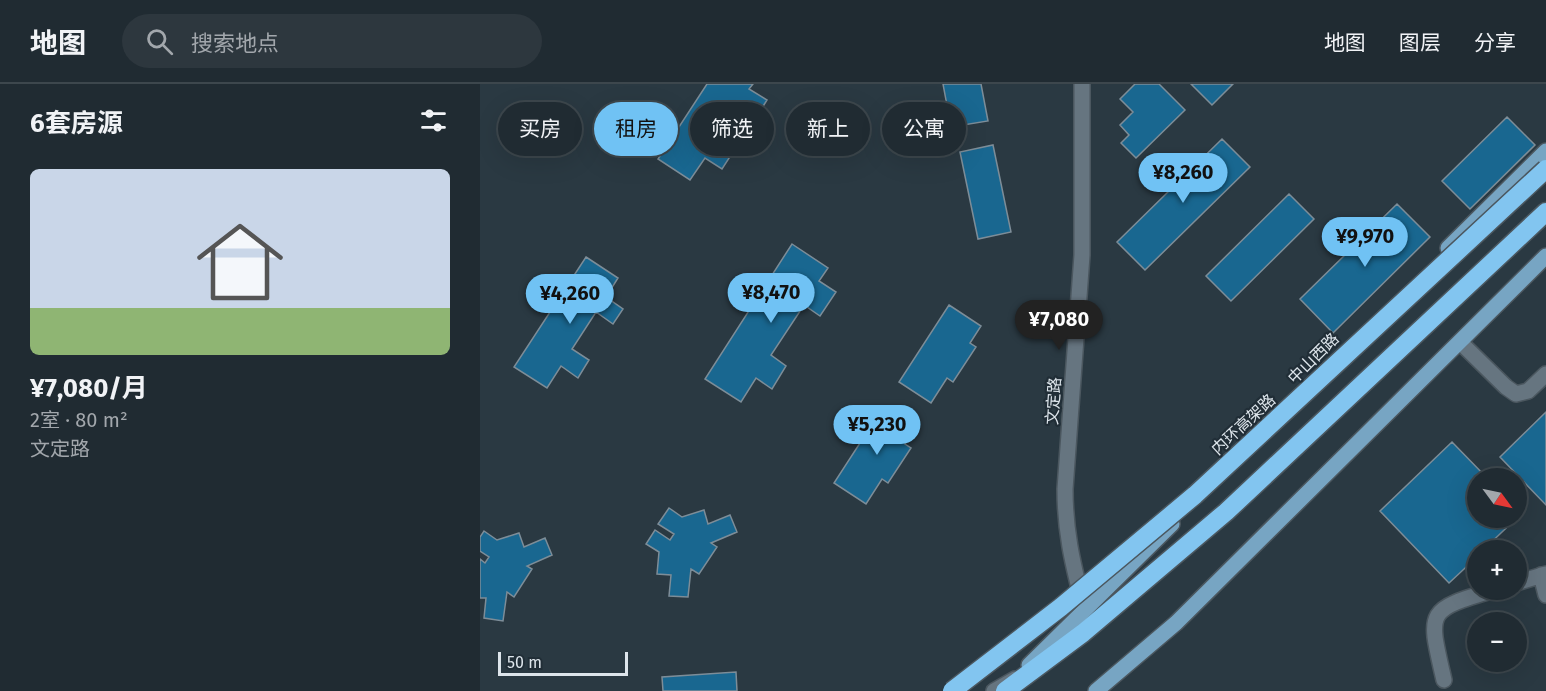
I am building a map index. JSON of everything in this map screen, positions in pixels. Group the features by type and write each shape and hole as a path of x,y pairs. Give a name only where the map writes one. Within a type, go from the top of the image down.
{"highway":[{"name":"内环高架路","path":"952,691 1061,607 1196,495 1546,169"},
{"path":"1008,687 1083,633 1226,512 1546,212"}],"main road":[{"name":"中山西路","path":"1008,687 1546,151"},
{"path":"1096,691 1176,623 1546,256"}],"street":[{"name":"文定路","path":"1082,84 1082,255 1065,521 1068,548 1085,610"},
{"path":"1460,342 1516,394 1528,391 1546,374"},
{"path":"1527,579 1544,574 1546,595"},
{"path":"1444,680 1433,632 1437,614 1452,602 1467,598"},
{"path":"994,691 1008,687"}],"building":[{"path":"707,84 753,84 749,89 767,100 766,102 695,102"},
{"path":"943,84 981,84 988,121 966,125 966,102 946,102"},
{"path":"1135,84 1159,84 1185,110 1136,158 1121,143 1129,135 1120,125 1133,112 1120,99"},
{"path":"1191,84 1233,84 1212,105"},
{"path":"690,110 690,156 730,156 722,169 705,158 690,180 658,159 660,156 678,156 678,128"},
{"path":"1507,117 1535,145 1470,209 1442,181"},
{"path":"1222,139 1250,167 1145,270 1117,242"},
{"path":"993,145 1011,232 978,239 961,156 966,156 966,151"},
{"path":"1289,194 1314,219 1231,301 1206,276"},
{"path":"1397,204 1430,237 1333,333 1300,299"},
{"path":"792,244 828,268 819,281 836,292 820,316 804,305 771,355 786,366 772,389 756,378 741,402 705,379"},
{"path":"586,257 618,278 606,297 623,309 613,324 596,312 572,349 589,360 578,378 561,366 547,388 514,367"},
{"path":"949,305 981,326 970,343 976,347 953,382 947,378 931,403 899,382"},
{"path":"884,406 916,427 905,444 911,448 888,483 882,479 866,504 834,483"},
{"path":"1546,412 1546,505 1527,485 1527,468 1511,468 1500,457"},
{"path":"1452,442 1477,468 1467,468 1467,528 1506,528 1494,540 1467,540 1467,566 1449,583 1380,511"},
{"path":"669,508 682,517 704,510 708,524 730,515 737,532 711,543 717,547 699,574 691,569 688,597 669,596 671,575 657,574 659,552 646,544 655,530 670,540 674,534 658,524"},
{"path":"484,531 497,540 519,533 524,547 545,538 552,555 527,566 532,569 514,597 507,592 503,621 484,618 486,598 480,598 480,559 485,563 489,557 480,551 480,537"},
{"path":"736,672 737,691 663,691 662,677"}]}
